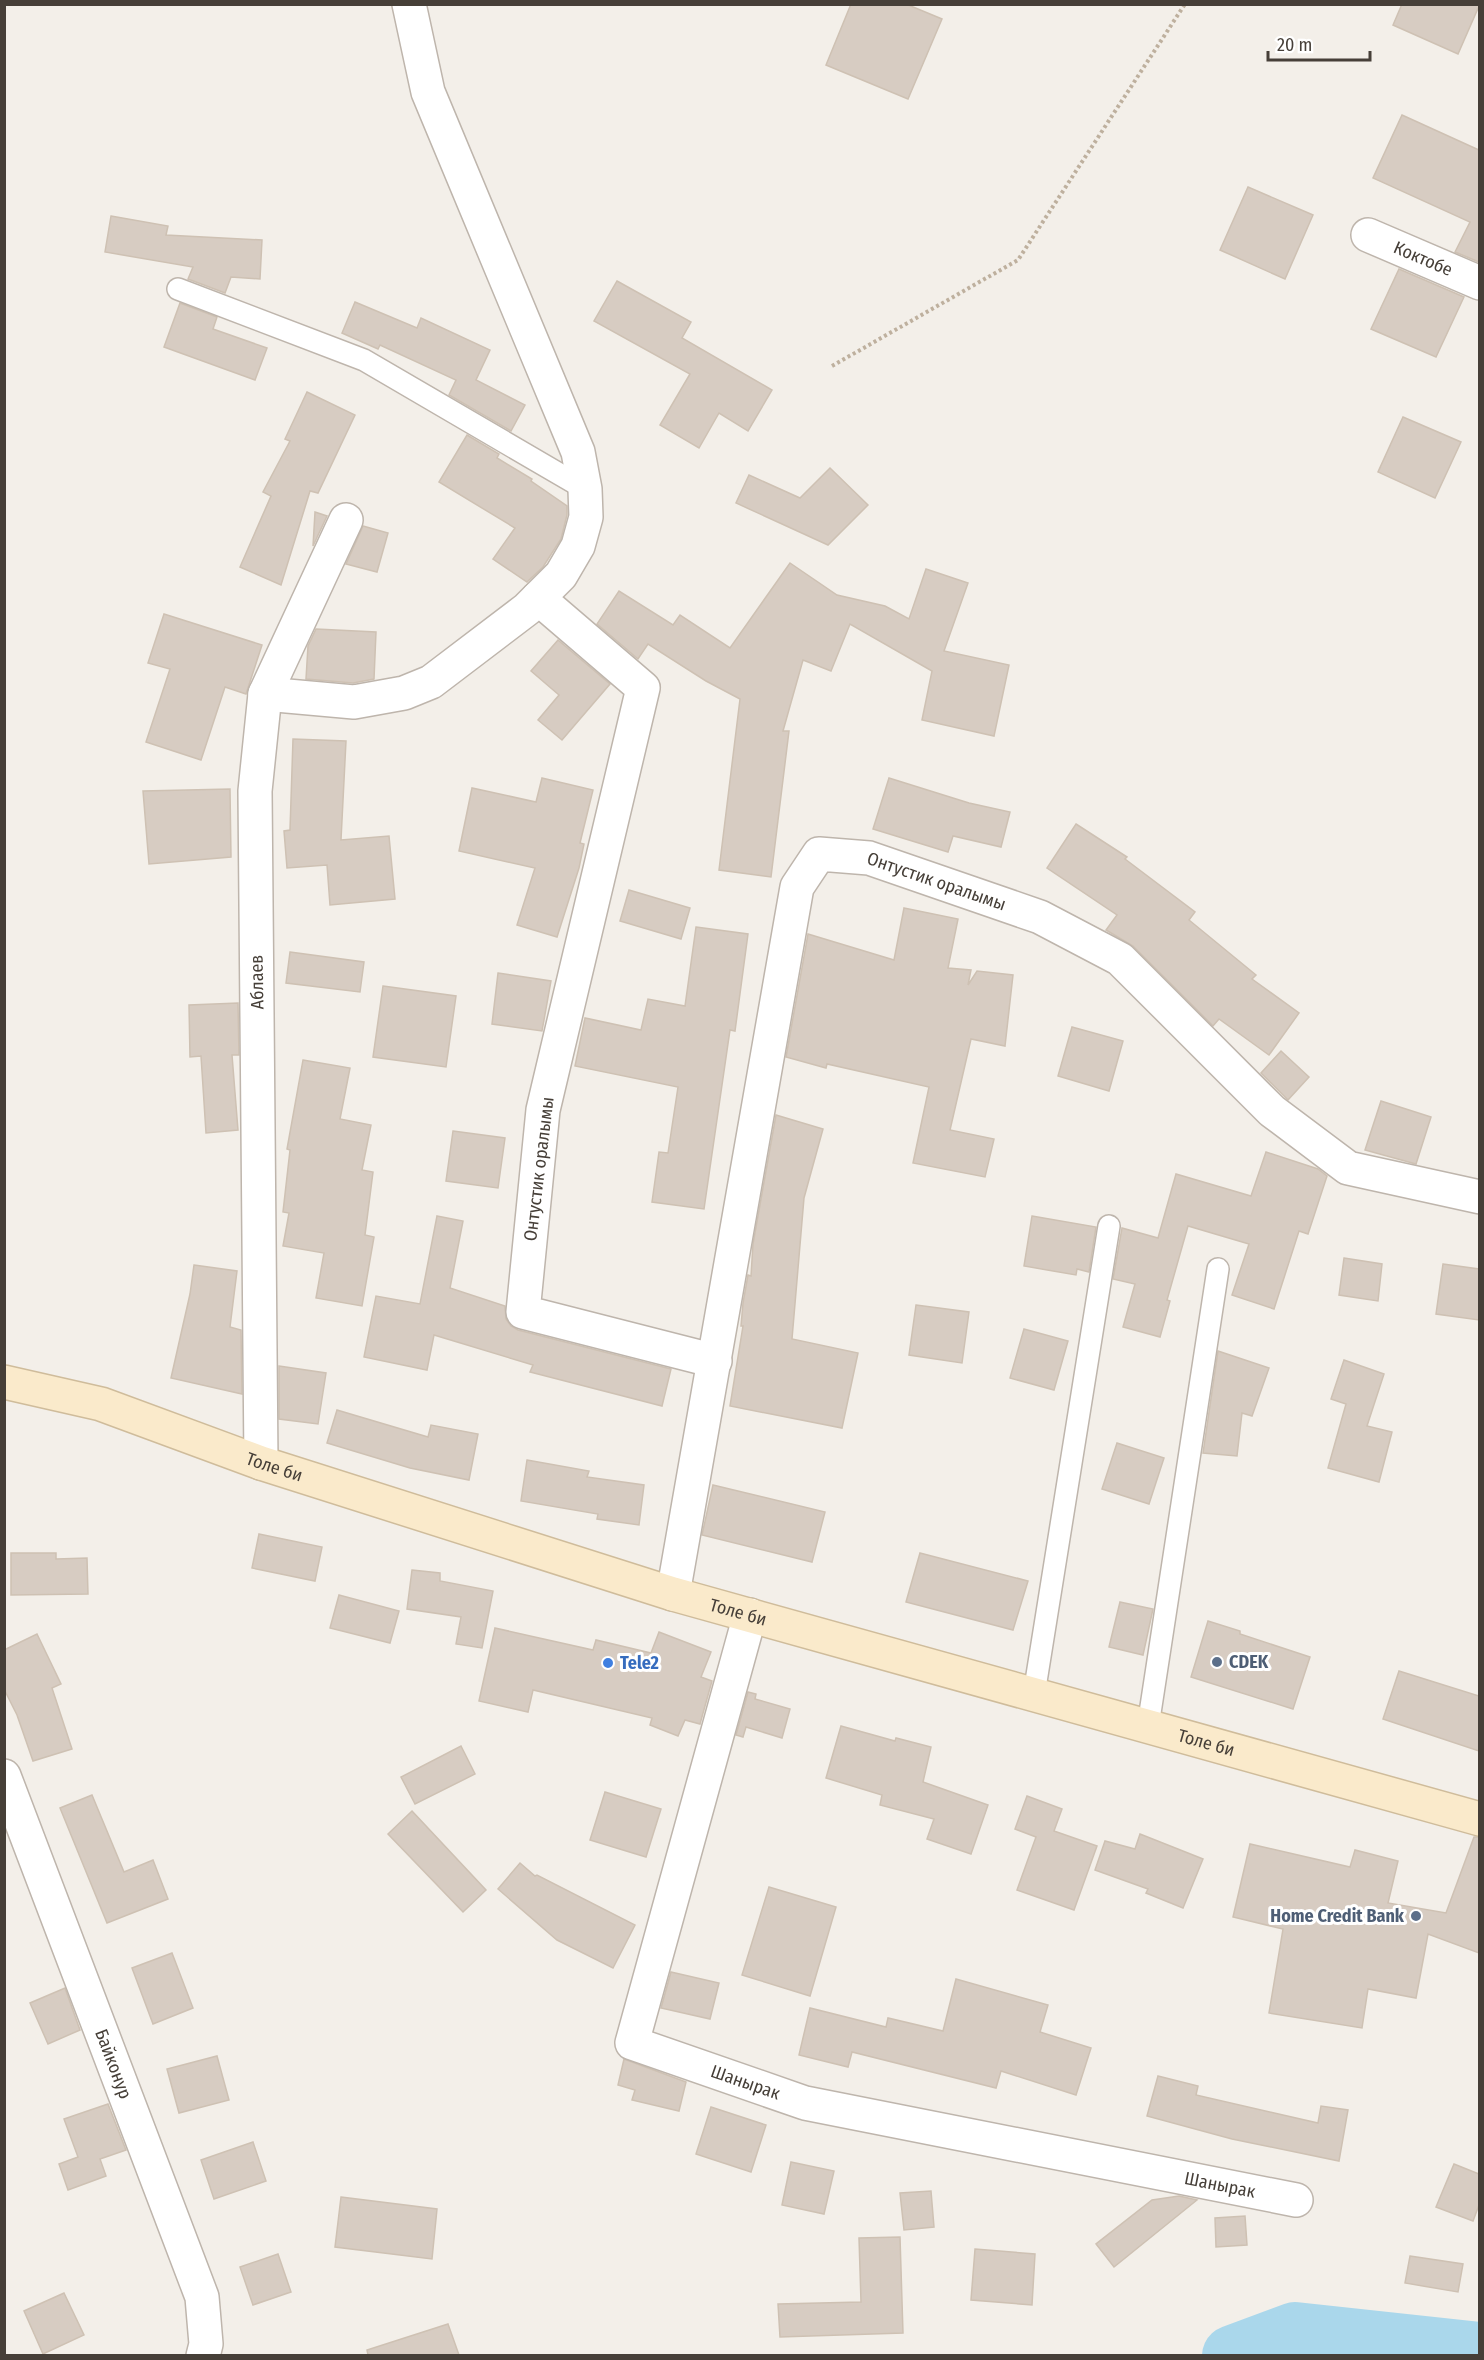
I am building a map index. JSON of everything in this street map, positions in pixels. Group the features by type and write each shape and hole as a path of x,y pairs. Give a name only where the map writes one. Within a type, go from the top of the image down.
{"main road":[{"name":"Толе би","path":"4,1382 101,1404 261,1463 673,1594 1479,1819"}],"street":[{"path":"265,693 354,702 404,693 431,682 527,609 561,575 578,546 586,517 585,489 578,452 428,92 409,4"},
{"name":"Коктобе","path":"1368,235 1479,283"},
{"name":"Аблаев","path":"261,1463 255,791 265,693 346,520"},
{"name":"Онтустик оралымы","path":"538,598 643,688 543,1110 524,1312 715,1361"},
{"name":"Онтустик оралымы","path":"673,1594 796,887 819,854 869,858 1040,917 1120,960 1272,1110 1348,1168 1479,1197"},
{"name":"Шанырак","path":"750,1615 632,2043 805,2103 1296,2200"},
{"name":"Байконур","path":"4,1776 202,2297 206,2344 203,2355"}],"lane":[{"path":"178,289 364,360 585,489"},
{"path":"1034,1694 1109,1226"},
{"path":"1148,1726 1218,1269"}],"path":[{"path":"832,366 1018,260 1185,4"}],"building":[{"path":"851,4 906,4 942,19 908,99 826,65"},
{"path":"1402,4 1479,4 1479,6 1458,54 1393,25"},
{"path":"1402,115 1479,150 1479,262 1455,252 1470,222 1373,178"},
{"path":"1248,187 1313,215 1285,279 1220,250"},
{"path":"111,216 168,226 166,235 262,240 260,279 231,277 225,293 188,279 193,267 105,252"},
{"path":"1399,269 1464,297 1436,357 1371,329"},
{"path":"617,281 691,322 682,338 772,390 748,431 719,413 699,448 660,425 690,374 594,321"},
{"path":"355,302 417,328 421,318 490,350 476,380 525,405 511,431 449,395 456,380 380,345 378,349 342,333"},
{"path":"180,303 217,317 213,329 267,348 255,380 164,347"},
{"path":"307,392 355,415 318,493 310,491 281,585 240,567 271,496 263,492 290,441 285,439"},
{"path":"1403,417 1461,442 1435,498 1378,472"},
{"path":"467,435 499,454 497,458 532,479 531,481 567,506 561,539 543,567 527,582 493,559 515,528 439,482"},
{"path":"830,468 868,505 828,545 736,503 749,475 800,498"},
{"path":"315,512 327,516 313,546"},
{"path":"363,526 388,533 377,572 346,564"},
{"path":"790,563 837,595 885,606 909,619 926,569 968,583 944,651 1009,665 994,736 922,720 932,671 850,624 831,671 803,660 783,731 789,731 771,877 719,870 740,699 706,681 648,644 638,659 597,624 619,591 673,625 680,615 730,648"},
{"path":"164,614 262,645 246,694 225,687 201,760 146,742 170,669 148,663"},
{"path":"316,629 376,632 374,679 353,683 306,679 308,646"},
{"path":"558,640 610,684 562,740 538,720 559,695 531,671"},
{"path":"293,739 346,741 341,840 389,836 395,899 330,905 327,865 287,868 284,831 290,830"},
{"path":"542,778 593,790 580,843 584,844 579,868 557,937 517,925 535,868 459,851 472,788 536,802"},
{"path":"889,778 969,803 1010,812 1001,847 953,836 948,852 873,829"},
{"path":"230,789 231,857 149,864 143,791"},
{"path":"1076,824 1127,857 1125,859 1195,912 1189,920 1256,975 1252,979 1299,1013 1269,1055 1219,1019 1213,1026 1133,946 1106,930 1117,915 1047,868"},
{"path":"629,890 690,908 681,939 620,921"},
{"path":"904,908 958,919 948,968 971,970 968,985 977,971 1013,975 1005,1046 971,1039 950,1130 994,1139 985,1177 913,1163 929,1087 827,1064 826,1068 786,1057 808,934 894,960"},
{"path":"696,927 748,934 735,1031 730,1030 704,1209 652,1202 659,1152 668,1153 678,1087 575,1066 585,1018 641,1030 648,999 685,1006"},
{"path":"290,952 364,962 360,992 286,983"},
{"path":"498,973 551,981 542,1031 492,1024"},
{"path":"383,986 456,996 446,1067 373,1057"},
{"path":"238,1003 239,1055 232,1055 238,1130 206,1133 201,1056 190,1057 189,1005"},
{"path":"1072,1027 1123,1041 1109,1091 1058,1076"},
{"path":"1281,1051 1309,1077 1288,1100 1261,1073"},
{"path":"303,1060 350,1068 340,1119 371,1125 362,1170 373,1172 365,1235 374,1237 362,1306 316,1298 324,1253 283,1246 289,1213 283,1212 290,1150 287,1149"},
{"path":"1381,1101 1431,1117 1416,1164 1365,1150"},
{"path":"776,1115 823,1129 804,1198 792,1339 858,1353 842,1428 730,1406 743,1326 741,1326 743,1303 748,1275 751,1276 753,1244"},
{"path":"453,1131 505,1138 498,1188 446,1181"},
{"path":"1266,1152 1318,1169 1327,1176 1308,1234 1299,1231 1274,1309 1232,1295 1249,1244 1188,1226 1167,1300 1170,1301 1160,1337 1123,1327 1135,1284 1113,1279 1122,1228 1158,1238 1176,1174 1251,1196"},
{"path":"437,1216 463,1221 450,1288 505,1306 506,1319 518,1330 671,1369 662,1406 530,1372 533,1365 434,1335 427,1370 364,1357 376,1296 420,1304"},
{"path":"1032,1216 1096,1227 1089,1272 1077,1269 1076,1275 1024,1266"},
{"path":"1344,1258 1382,1264 1378,1301 1339,1295"},
{"path":"1443,1264 1479,1269 1479,1320 1436,1314"},
{"path":"194,1265 237,1271 230,1327 241,1330 242,1394 171,1378 190,1294"},
{"path":"916,1305 969,1312 962,1363 909,1355"},
{"path":"1024,1329 1068,1341 1054,1390 1010,1378"},
{"path":"1218,1351 1269,1368 1252,1416 1242,1413 1237,1456 1203,1453"},
{"path":"1344,1360 1384,1374 1367,1426 1392,1432 1379,1482 1328,1468 1346,1404 1331,1399"},
{"path":"279,1366 326,1373 318,1424 279,1419"},
{"path":"337,1410 428,1437 431,1425 478,1434 469,1480 410,1468 327,1443"},
{"path":"1117,1443 1164,1458 1149,1504 1102,1489"},
{"path":"527,1460 589,1471 587,1477 644,1485 639,1525 597,1519 598,1514 521,1501"},
{"path":"713,1485 825,1512 812,1562 702,1535"},
{"path":"259,1534 322,1547 315,1581 252,1568"},
{"path":"11,1553 56,1553 56,1559 87,1558 88,1594 11,1595"},
{"path":"920,1553 1028,1581 1013,1630 906,1602"},
{"path":"412,1570 440,1573 440,1581 493,1591 482,1648 456,1644 461,1617 407,1609"},
{"path":"339,1595 399,1611 390,1643 330,1628"},
{"path":"1120,1602 1153,1609 1143,1655 1109,1647"},
{"path":"1208,1621 1310,1657 1293,1709 1191,1677"},
{"path":"495,1628 593,1650 596,1640 651,1653 659,1632 711,1652 701,1677 712,1681 700,1724 685,1720 678,1736 650,1725 652,1718 533,1690 528,1712 479,1701"},
{"path":"37,1634 61,1684 52,1688 72,1749 33,1761 17,1715 4,1689 4,1650"},
{"path":"1399,1671 1479,1696 1479,1751 1383,1719"},
{"path":"748,1692 756,1694 755,1699 790,1709 782,1738 746,1727 743,1737 736,1735"},
{"path":"841,1726 895,1741 896,1738 931,1747 923,1782 988,1805 971,1854 927,1839 934,1819 880,1805 882,1795 826,1778"},
{"path":"461,1746 475,1774 415,1804 401,1777"},
{"path":"605,1792 661,1809 646,1857 590,1840"},
{"path":"92,1795 124,1872 153,1860 168,1899 107,1923 60,1808"},
{"path":"1027,1796 1062,1809 1054,1831 1097,1846 1074,1910 1017,1890 1036,1837 1015,1829"},
{"path":"412,1811 486,1890 463,1912 388,1834"},
{"path":"1140,1834 1203,1859 1183,1908 1146,1893 1148,1889 1095,1870 1105,1841 1135,1849"},
{"path":"1474,1837 1479,1837 1479,1953 1428,1934 1416,1998 1368,1989 1362,2028 1269,2013 1283,1929 1233,1917 1250,1844 1350,1867 1355,1850 1398,1861 1388,1903 1446,1913"},
{"path":"520,1863 535,1876 635,1925 613,1968 557,1940 498,1889"},
{"path":"769,1887 836,1907 810,1996 742,1975"},
{"path":"172,1953 193,2008 153,2024 132,1968"},
{"path":"671,1972 719,1983 710,2019 661,2008"},
{"path":"956,1979 1048,2005 1040,2032 1091,2048 1076,2095 1001,2071 996,2088 852,2052 848,2067 799,2055 810,2008 886,2027 888,2018 943,2031"},
{"path":"65,1988 80,2030 48,2044 30,2003"},
{"path":"217,2056 229,2100 179,2113 167,2069"},
{"path":"624,2059 686,2082 679,2111 632,2100 635,2090 618,2085"},
{"path":"1158,2076 1198,2086 1196,2095 1318,2123 1321,2106 1348,2110 1339,2161 1232,2139 1147,2116"},
{"path":"108,2104 126,2150 100,2159 106,2176 68,2190 59,2164 78,2157 64,2119"},
{"path":"711,2107 766,2125 751,2172 696,2154"},
{"path":"253,2142 266,2181 214,2199 201,2160"},
{"path":"791,2162 834,2171 824,2214 782,2205"},
{"path":"1454,2164 1479,2174 1479,2205 1473,2221 1436,2207"},
{"path":"931,2191 934,2227 904,2230 900,2193"},
{"path":"1179,2196 1197,2200 1114,2267 1096,2244 1152,2200"},
{"path":"341,2197 437,2209 432,2259 335,2247"},
{"path":"1245,2216 1247,2245 1216,2247 1215,2218"},
{"path":"900,2237 903,2333 780,2337 778,2304 861,2302 859,2238"},
{"path":"975,2249 1035,2254 1032,2305 971,2300"},
{"path":"278,2254 291,2292 253,2305 240,2267"},
{"path":"1410,2256 1463,2264 1458,2292 1405,2283"},
{"path":"64,2293 84,2335 43,2354 24,2311"},
{"path":"448,2324 459,2355 368,2355 367,2350"}],"waterway":[{"path":"1233,2356 1295,2333 1480,2353"}],"place":[{"name":"CDEK","path":"1217,1662"},
{"name":"Tele2","path":"608,1663"},
{"name":"Home Credit Bank","path":"1416,1916"}]}
